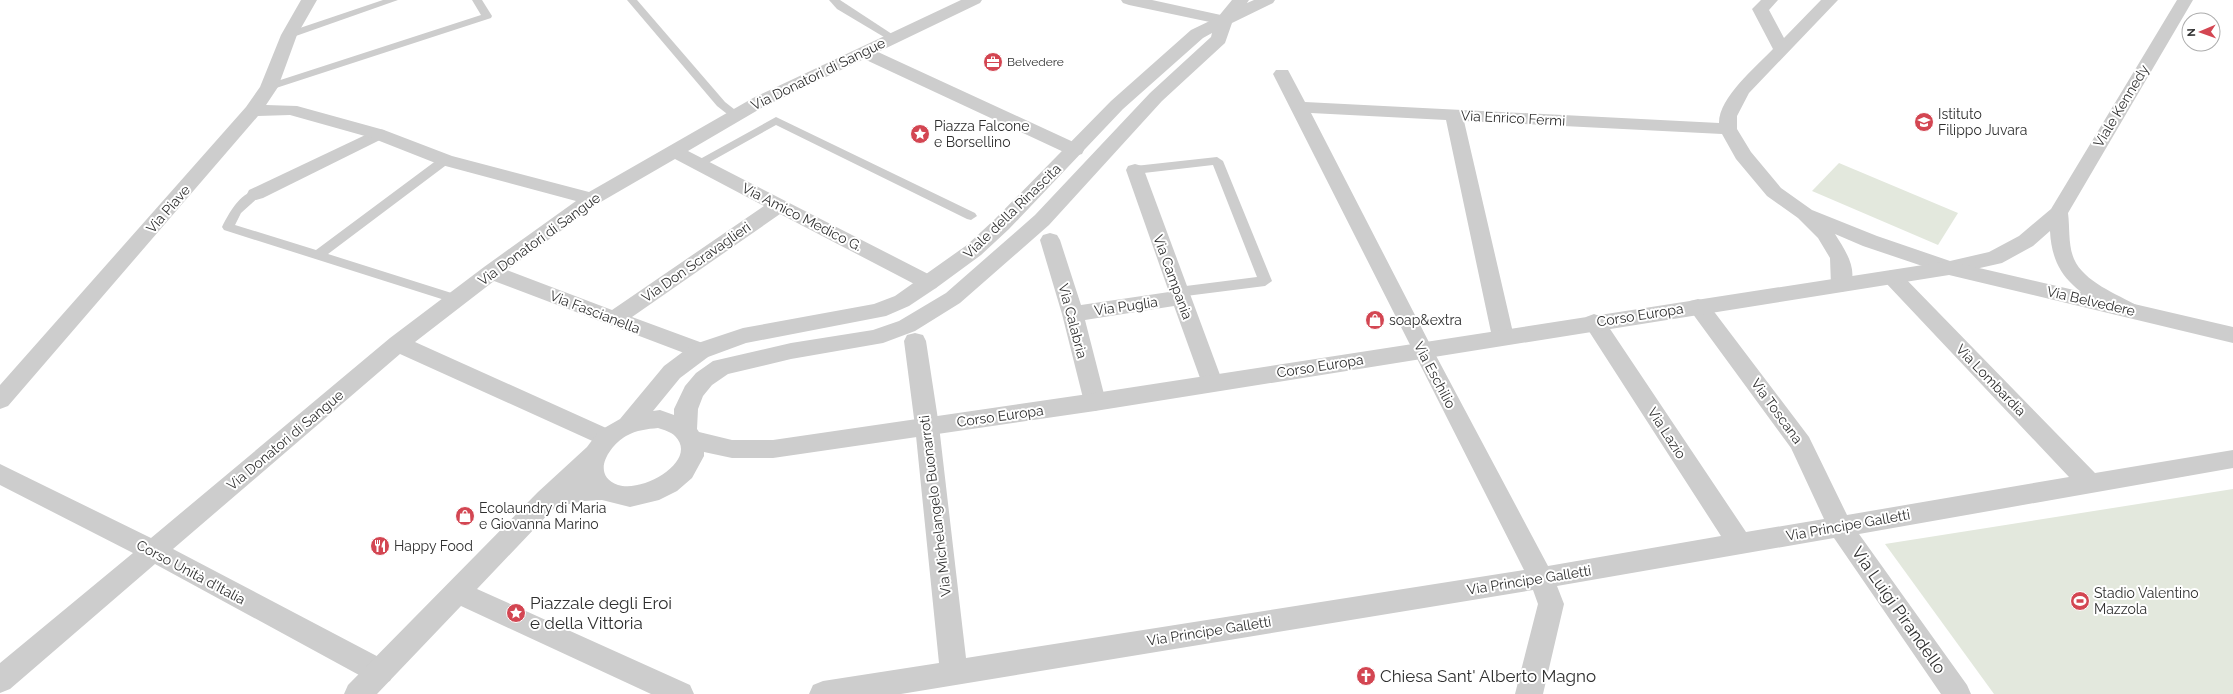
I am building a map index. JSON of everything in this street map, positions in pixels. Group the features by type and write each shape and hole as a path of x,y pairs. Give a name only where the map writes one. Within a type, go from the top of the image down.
{"street":[{"name":"Via Piave","path":"0,400 253,111 269,87 289,35 309,0"},
{"name":"Via Donatori di Sangue","path":"0,680 398,344 491,272 592,199 735,115 974,0"},
{"path":"1129,0 1224,20"},
{"name":"Viale della Rinascita","path":"689,434 686,409 693,392 704,379 721,367 791,351 875,337 907,326 953,298 1042,220 1156,97 1219,39 1224,20 1241,0"},
{"name":"Viale della Rinascita","path":"628,425 672,372 700,351 743,336 878,311 902,300 929,284 980,245 1075,150 1117,105 1196,34 1267,0"},
{"path":"1770,0 1760,9 1782,50"},
{"path":"1830,0 1742,91 1728,116 1728,129 1743,156 1774,192 1805,214 1824,234 1840,258 1841,285"},
{"name":"Viale Kennedy","path":"1949,268 1995,258 2026,241 2058,213 2185,0"},
{"path":"864,52 1075,150"},
{"name":"Via Eschilio","path":"1282,74 1422,350 1541,578 1551,604 1528,694"},
{"name":"Via Enrico Fermi","path":"1298,107 1728,129"},
{"path":"253,111 291,110 378,134 445,160 592,199"},
{"path":"1454,115 1503,337"},
{"path":"256,194 378,134"},
{"name":"Via Amico Medico G.","path":"674,151 929,284"},
{"name":"Via Campania","path":"1135,170 1212,383"},
{"name":"Via Don Scravaglieri","path":"614,319 779,205"},
{"path":"2058,213 2064,259 2074,274 2094,291 2130,310"},
{"name":"Via Belvedere","path":"1805,214 1870,241 1949,268 2233,335"},
{"name":"Via Calabria","path":"1050,240 1073,314 1095,402"},
{"name":"Corso Europa","path":"689,434 714,447 732,451 773,449 1095,402 1594,322 1949,268"},
{"name":"Via Fascianella","path":"491,272 700,351"},
{"name":"Via Lombardia","path":"1892,277 2089,483"},
{"name":"Via Puglia","path":"1073,314 1179,295"},
{"name":"Via Toscana","path":"1698,306 1801,443 1840,526"},
{"name":"Via Lazio","path":"1594,322 1740,544"},
{"name":"Via Michelangelo Buonarroti","path":"915,341 927,426 954,672"},
{"path":"398,344 600,446"},
{"path":"358,694 600,446 628,425 644,420 660,419 674,422 689,434 694,451 689,464 680,476 666,486 650,493 633,497 616,496 604,490 594,480 591,468 600,446"},
{"name":"Via Principe Galletti","path":"823,694 1541,578 2233,458"},
{"name":"Corso Unità d'Italia","path":"0,474 153,551 380,672"},
{"path":"547,499 584,491 604,490"},
{"name":"Via Luigi Pirandello","path":"1840,526 1958,694"},
{"path":"458,592 680,694"}],"lane":[{"path":"289,35 393,0"},
{"path":"269,87 487,16 477,0"},
{"path":"632,0 721,104 735,115"},
{"path":"834,0 841,7 893,38"},
{"path":"697,164 776,120 971,216"},
{"path":"317,256 445,160"},
{"path":"1135,170 1217,161 1265,281 1179,295"},
{"path":"256,194 236,211 228,227 456,299"}],"shaded area":[{"path":"1839,163 1958,213 1938,245 1812,191"},
{"name":"Stadio Valentino Mazzola","path":"2233,489 2233,694 1994,694 1885,544"}],"place":[{"name":"Belvedere","path":"993,62"},
{"name":"Istituto Filippo Juvara","path":"1924,122"},
{"name":"Piazza Falcone e Borsellino","path":"920,134"},
{"name":"soap&extra","path":"1375,320"},
{"name":"Ecolaundry di Maria e Giovanna Marino","path":"465,516"},
{"name":"Happy Food","path":"380,546"},
{"name":"Stadio Valentino Mazzola","path":"2080,601"},
{"name":"Piazzale degli Eroi e della Vittoria","path":"516,613"},
{"name":"Chiesa Sant' Alberto Magno","path":"1366,676"}]}
